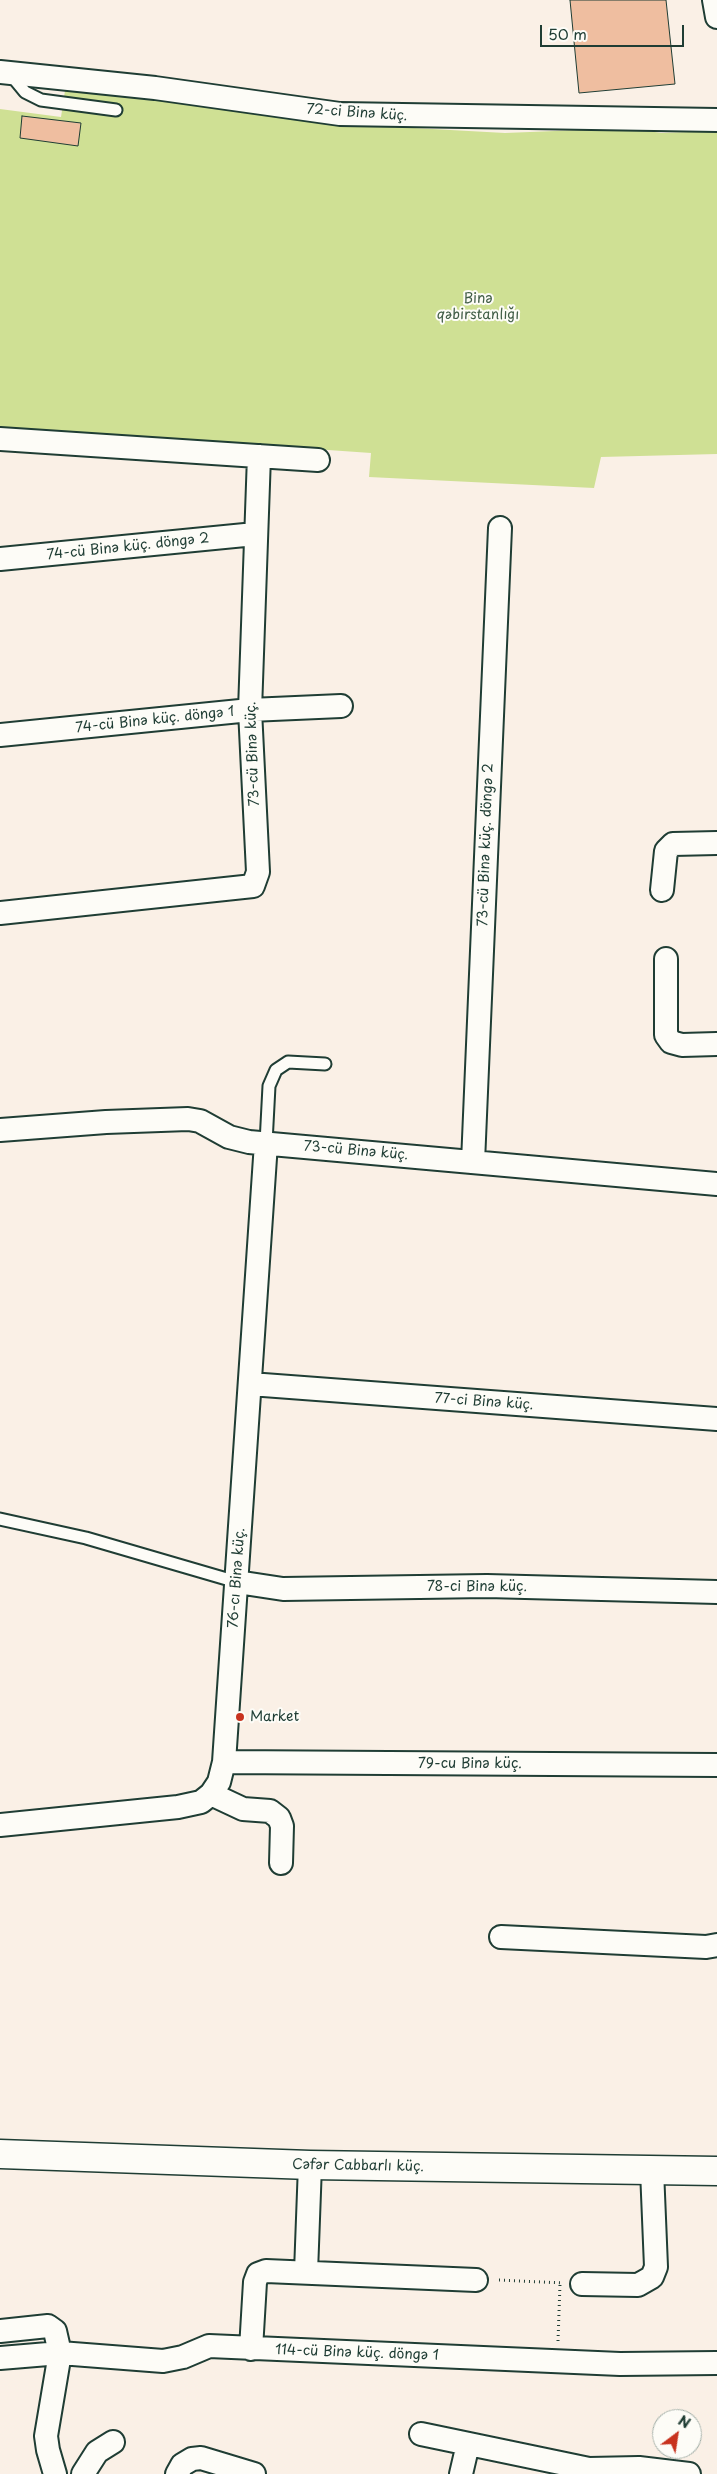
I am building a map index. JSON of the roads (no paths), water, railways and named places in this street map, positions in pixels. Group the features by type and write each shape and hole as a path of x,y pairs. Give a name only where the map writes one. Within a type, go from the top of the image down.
{"street":[{"path":"714,0 717,18"},
{"name":"72-ci Binə küç.","path":"5,73 155,88 340,114 717,120"},
{"path":"0,439 318,460"},
{"name":"73-cü Binə küç.","path":"0,913 253,886 258,872 250,710 259,456"},
{"name":"73-cü Binə küç. döngə 2","path":"473,1162 500,528"},
{"name":"74-cü Binə küç. döngə 2","path":"0,559 255,534"},
{"name":"74-cü Binə küç. döngə 1","path":"0,736 250,710 341,706"},
{"path":"662,890 666,851 672,844 717,843"},
{"path":"666,959 666,1035 671,1042 682,1045 717,1044"},
{"name":"73-cü Binə küç.","path":"0,1130 106,1122 188,1119 208,1125 236,1140 717,1184"},
{"name":"76-cı Binə küç.","path":"211,1794 219,1782 224,1762 266,1143"},
{"name":"77-ci Binə küç.","path":"250,1384 717,1419"},
{"name":"78-ci Binə küç.","path":"237,1582 283,1589 487,1586 717,1592"},
{"name":"79-cu Binə küç.","path":"224,1762 717,1765"},
{"path":"0,1825 178,1807 201,1802 211,1794 243,1809 270,1811 279,1818 282,1826 281,1863"},
{"path":"501,1937 706,1947 717,1945"},
{"name":"Cəfər Cabbarlı küç.","path":"0,2154 310,2165 717,2171"},
{"path":"306,2272 310,2165"},
{"path":"571,2284 638,2285 652,2277 656,2267 652,2170"},
{"path":"251,2349 255,2282 258,2274 266,2271 476,2280"},
{"path":"0,2331 48,2326 55,2331 60,2353 46,2436 55,2474"},
{"name":"114-cü Binə küç. döngə 1","path":"0,2358 60,2353 163,2361 183,2357 200,2348 209,2346 620,2364 717,2363"},
{"path":"421,2434 589,2469 639,2468 689,2474"},
{"path":"83,2474 96,2452 113,2442"},
{"path":"461,2474 468,2444"},
{"path":"176,2474 182,2464 192,2459 201,2458 254,2474"}],"lane":[{"path":"5,73 25,92 41,100 116,110"},
{"path":"266,1143 270,1086 276,1070 288,1062 325,1064"},
{"path":"0,1519 86,1538 237,1582"}],"place":[{"name":"Market","path":"240,1717"}],"park label":[{"name":"Binə qəbirstanlığı","path":"478,308"}]}
